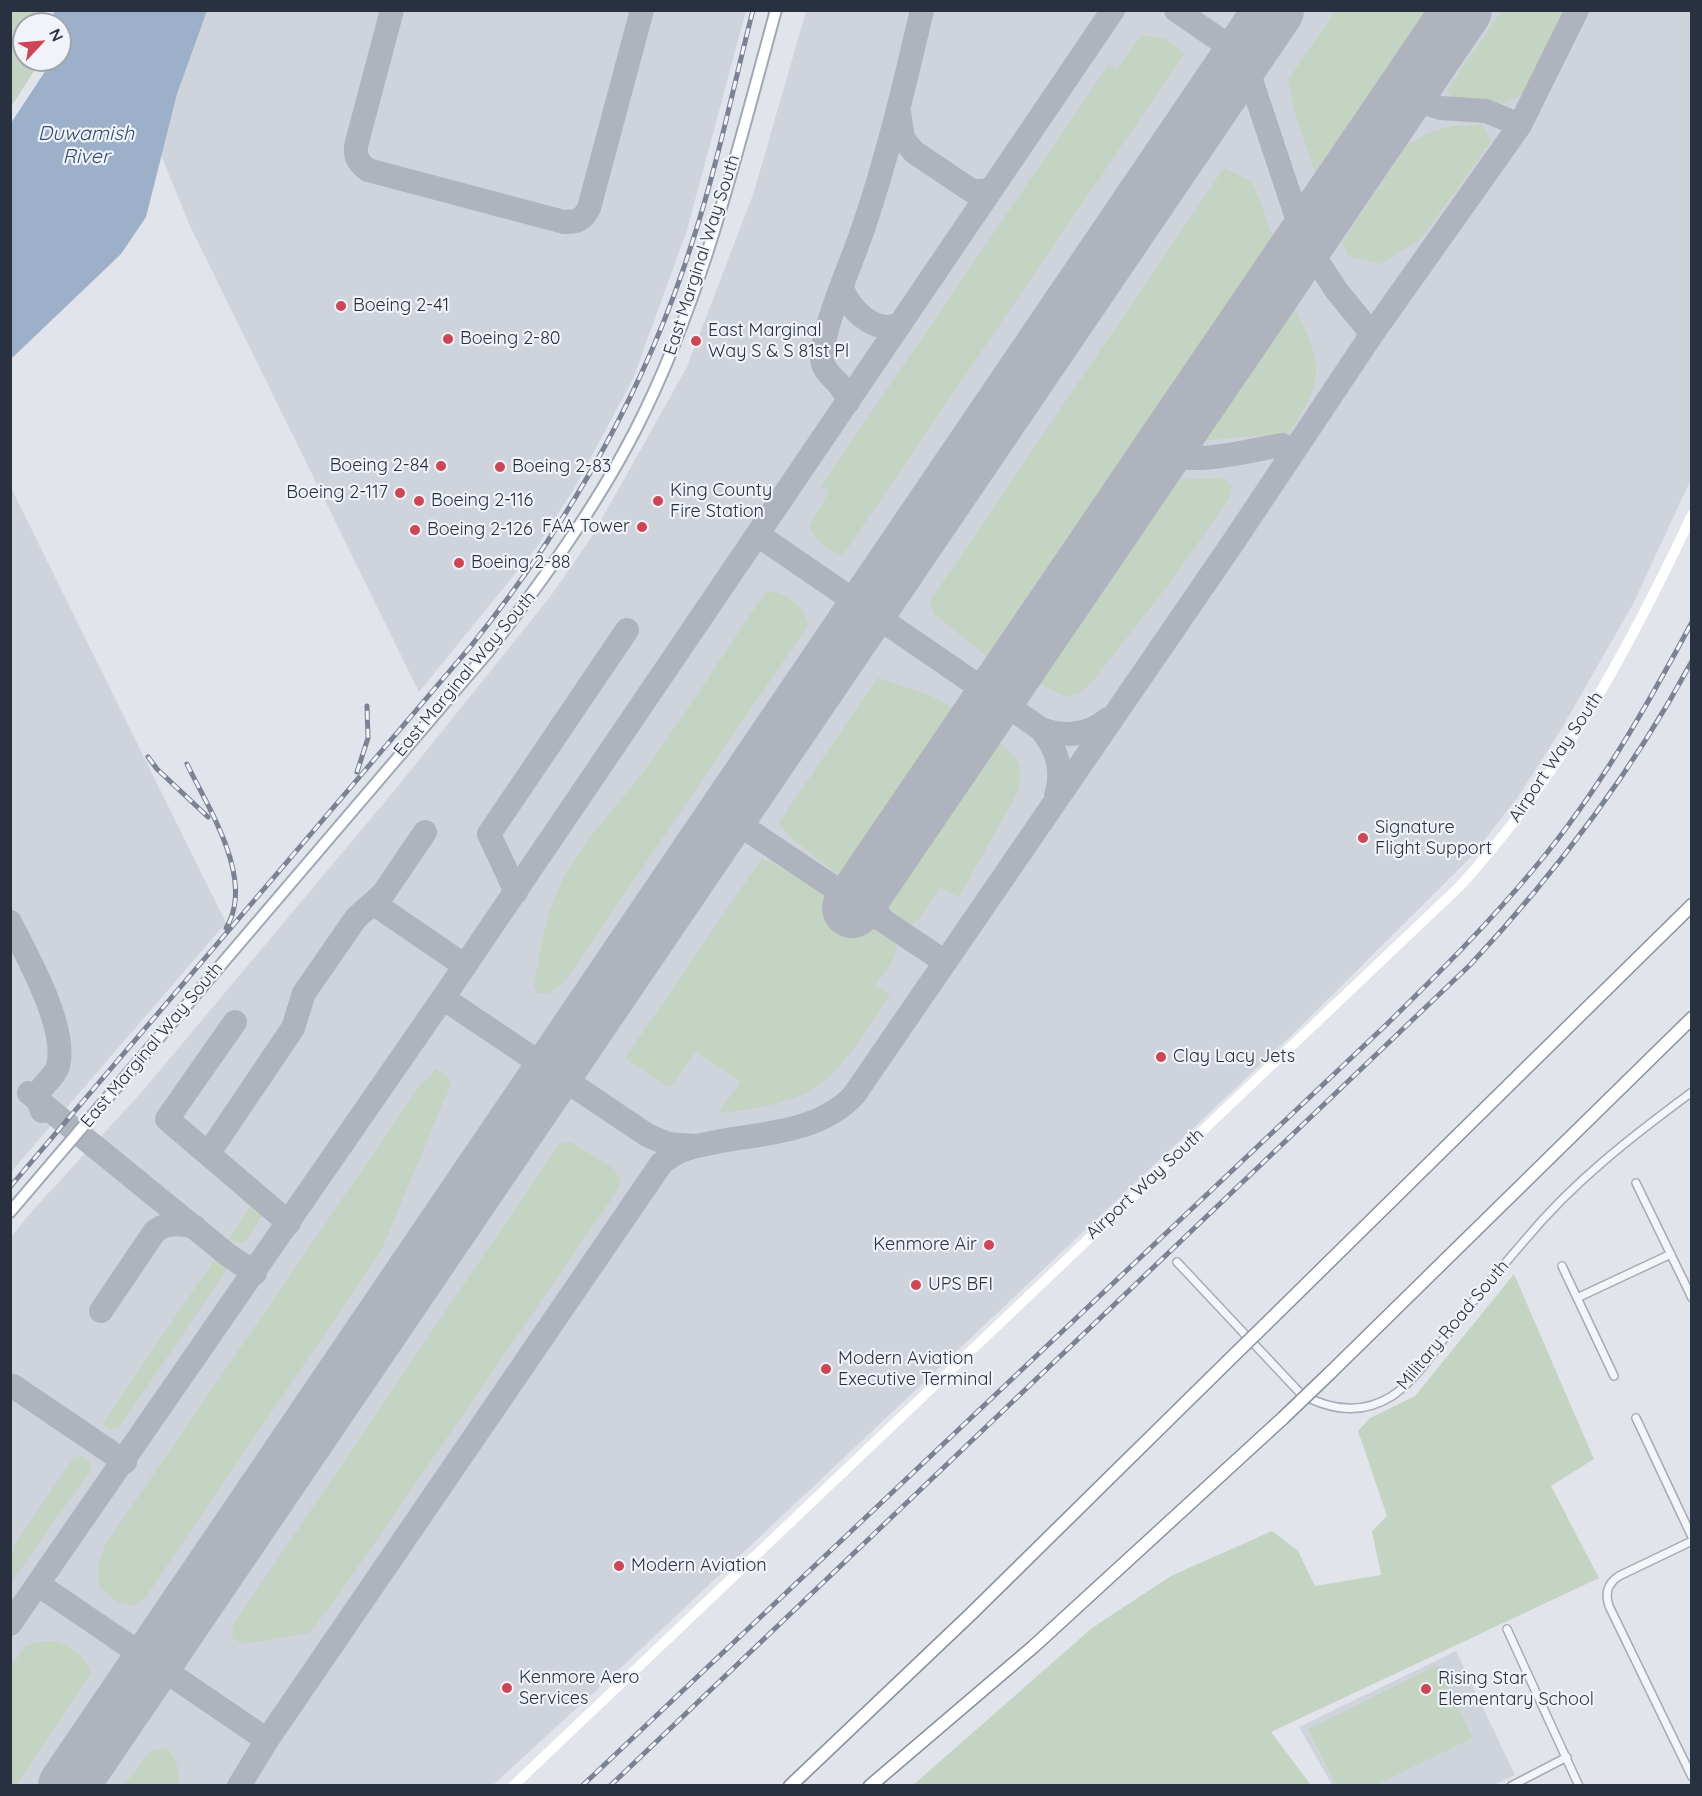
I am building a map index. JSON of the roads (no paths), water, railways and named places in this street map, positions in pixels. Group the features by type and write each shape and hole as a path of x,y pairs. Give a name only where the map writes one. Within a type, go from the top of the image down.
{"highway":[{"path":"790,1785 971,1614 1692,905"},
{"path":"870,1785 1033,1647 1283,1418 1692,1018"}],"main road":[{"name":"East Marginal Way South","path":"10,1212 488,652 548,573 596,499 636,429 688,309 720,208 776,10"},
{"name":"Airport Way South","path":"513,1785 1460,886 1519,813 1560,756 1601,692 1638,625 1692,515"}],"street":[{"name":"Military Road South","path":"1177,1262 1301,1394 1322,1404 1341,1409 1373,1405 1402,1389 1527,1237 1570,1191 1633,1135 1692,1092"},
{"path":"1636,1183 1692,1298"},
{"path":"1577,1298 1671,1254"},
{"path":"1562,1266 1614,1376"},
{"path":"1636,1418 1692,1539 1614,1579 1607,1592 1609,1606 1692,1777"},
{"path":"1507,1629 1579,1785"},
{"path":"1510,1785 1567,1757"}],"water":[{"name":"Duwamish River","path":"207,11 177,94 146,217 121,254 11,359 11,123 45,72 72,72 72,12 54,12"}],"railway":[{"path":"10,1187 471,646 540,553 571,504 627,404 673,298 709,186 753,10"},
{"path":"582,1786 1387,1024 1464,946 1537,865 1581,808 1621,748 1692,622"},
{"path":"610,1786 1470,965 1533,894 1591,820 1644,742 1692,661"},
{"path":"357,772 368,738 367,706"},
{"path":"148,757 157,769 208,817"},
{"path":"187,764 226,844 232,867 236,888 234,909 226,928"}],"place":[{"name":"Boeing 2-41","path":"341,306"},
{"name":"Boeing 2-80","path":"448,339"},
{"name":"East Marginal Way S & S 81st Pl","path":"696,341"},
{"name":"Boeing 2-84","path":"441,466"},
{"name":"Boeing 2-83","path":"500,467"},
{"name":"Boeing 2-117","path":"400,493"},
{"name":"Boeing 2-116","path":"419,501"},
{"name":"King County Fire Station","path":"658,501"},
{"name":"FAA Tower","path":"642,527"},
{"name":"Boeing 2-126","path":"415,530"},
{"name":"Boeing 2-88","path":"459,563"},
{"name":"Signature Flight Support","path":"1363,838"},
{"name":"Clay Lacy Jets","path":"1161,1057"},
{"name":"Kenmore Air","path":"989,1245"},
{"name":"UPS BFI","path":"916,1285"},
{"name":"Modern Aviation Executive Terminal","path":"826,1369"},
{"name":"Modern Aviation","path":"619,1566"},
{"name":"Kenmore Aero Services","path":"507,1688"},
{"name":"Rising Star Elementary School","path":"1426,1689"}]}
